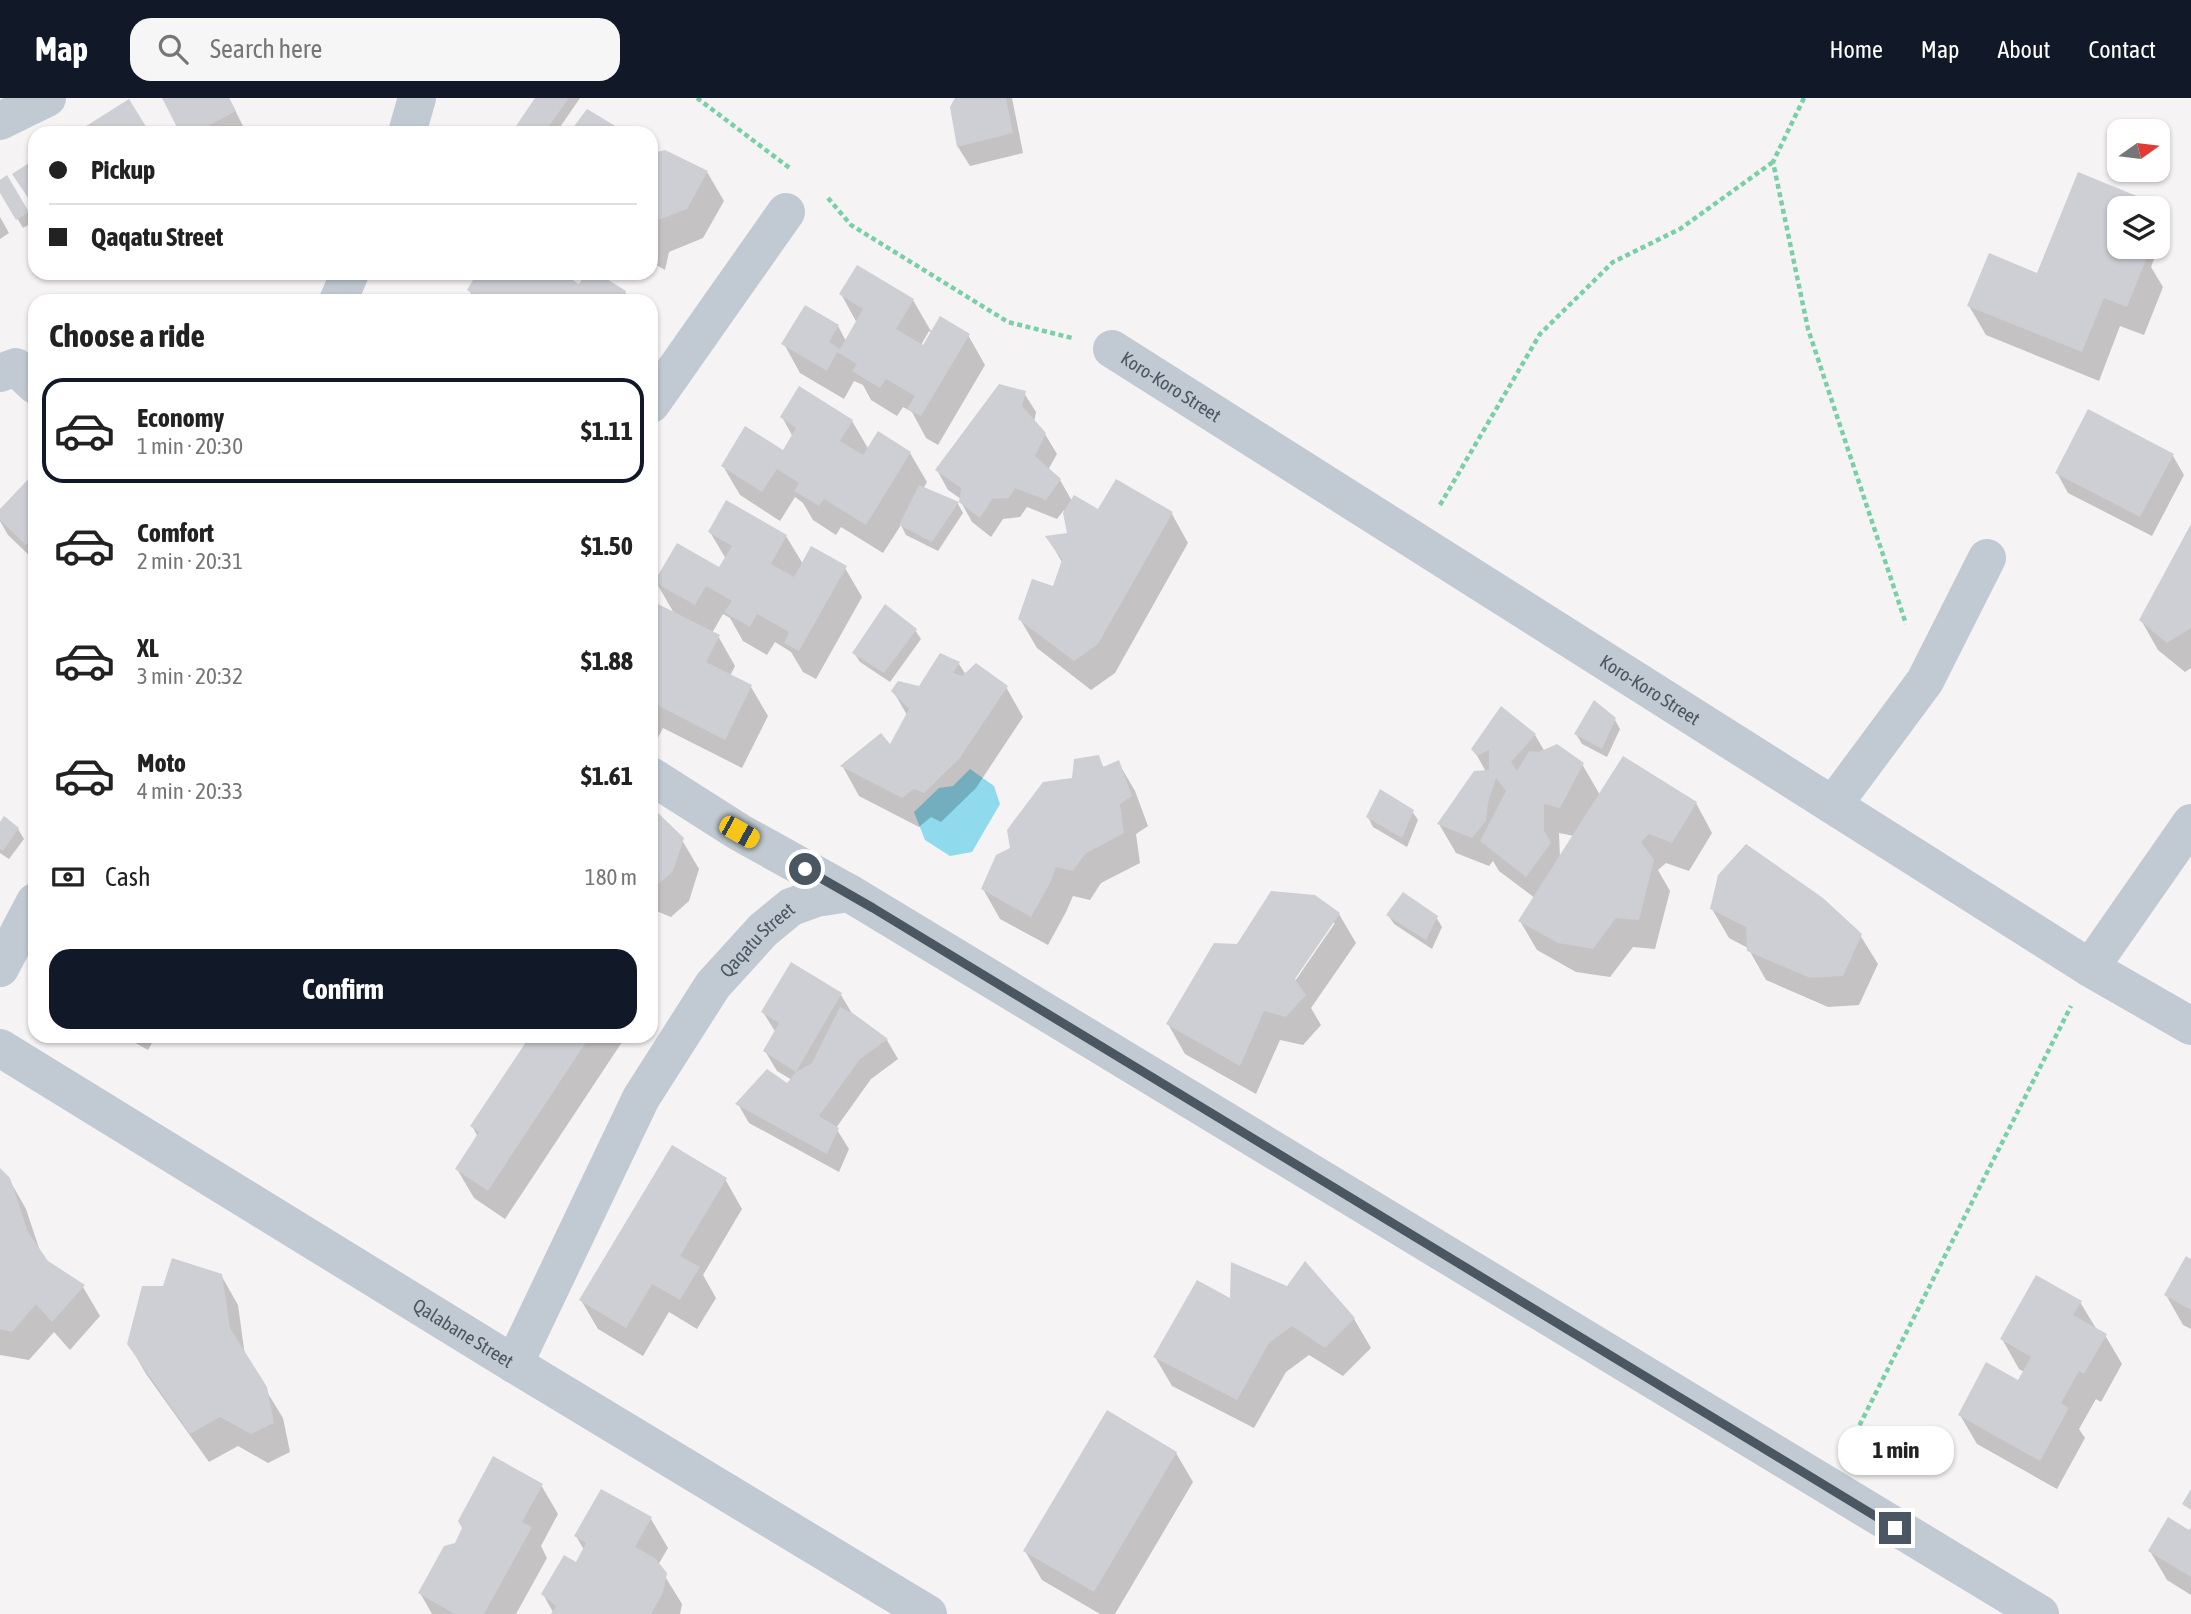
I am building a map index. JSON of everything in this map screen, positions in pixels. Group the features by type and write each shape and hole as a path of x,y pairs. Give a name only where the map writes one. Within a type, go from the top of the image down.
{"street":[{"path":"0,121 47,98"},
{"path":"409,126 417,98"},
{"path":"658,394 786,212"},
{"name":"Koro-Koro Street","path":"1112,349 2090,968 2191,1026"},
{"path":"0,373 16,367 28,378"},
{"path":"1833,805 1925,681 1987,558"},
{"path":"658,780 739,832 849,894 2039,1614"},
{"path":"2090,968 2191,823"},
{"name":"Qaqatu Street","path":"514,1364 641,1098 713,985 764,930 791,907 816,898 849,894"},
{"path":"0,968 28,915"},
{"name":"Qalabane Street","path":"0,1048 514,1364 928,1614"}],"path":[{"path":"697,98 792,170"},
{"path":"1418,543 1540,334 1614,262 1680,229 1773,162 1804,98"},
{"path":"1773,162 1808,329 1925,681"},
{"path":"824,194 851,225 1008,322 1112,349"},
{"path":"1828,1488 2090,968"}],"water":[{"path":"970,769 994,786 1000,804 972,852 950,856 925,840 914,812 939,788 953,786"}],"building":[{"path":"162,98 229,98 236,111 208,126 176,126"},
{"path":"535,98 569,98 549,126 516,126"},
{"path":"955,98 1006,98 1013,133 957,147 950,107"},
{"path":"129,99 146,126 86,126"},
{"path":"587,109 615,126 574,126"},
{"path":"665,150 708,171 687,209 658,220 658,152"},
{"path":"28,164 28,198 12,174"},
{"path":"2078,172 2137,196 2107,196 2107,259 2146,259 2127,307 2104,298 2082,352 1967,306 1989,253 2037,273"},
{"path":"7,175 28,210 16,220 0,193 0,180"},
{"path":"857,265 914,299 896,329 923,345 940,316 970,334 921,416 907,409 915,396 886,379 880,388 852,371 857,364 837,352 827,371 781,344 805,305 839,325 829,342 840,349 863,309 839,294"},
{"path":"473,280 572,280 579,284 582,280 608,280 626,291 624,294 474,294 467,290"},
{"path":"999,384 1026,391 1022,406 1046,433 1035,456 1061,479 1046,500 1015,488 1009,498 992,499 980,518 959,502 961,488 935,470"},
{"path":"799,386 853,420 840,441 863,455 878,431 911,452 866,525 824,499 819,506 794,491 799,483 777,469 762,492 721,466 745,426 783,450 796,428 780,417"},
{"path":"2088,409 2174,454 2140,517 2055,473"},
{"path":"28,479 26,545 0,520 0,509"},
{"path":"1116,479 1173,512 1098,644 1074,661 1018,619 1032,579 1053,586 1062,560 1045,536 1067,533 1063,513 1074,495 1098,509"},
{"path":"919,485 959,502 932,542 899,525"},
{"path":"726,500 787,535 771,564 794,577 811,546 847,566 799,651 784,643 789,632 757,614 750,627 724,612 732,601 706,586 695,605 658,584 658,575 677,543 719,567 732,546 708,532"},
{"path":"2191,524 2191,628 2167,643 2139,620"},
{"path":"658,604 720,635 706,662 752,685 725,740 658,706"},
{"path":"885,604 917,629 884,673 852,653"},
{"path":"940,653 960,662 953,673 962,676 976,663 1008,686 959,759 924,793 914,789 902,798 840,766 881,733 890,744 909,709 891,691 898,681 919,686"},
{"path":"1594,700 1616,718 1602,749 1574,734"},
{"path":"1501,706 1536,734 1511,762 1517,771 1529,751 1539,752 1557,744 1584,763 1560,808 1544,804 1544,830 1551,843 1526,877 1480,841 1506,791 1496,778 1488,803 1486,821 1472,838 1437,824 1474,771 1489,770 1489,750 1477,756 1471,749"},
{"path":"1099,755 1103,767 1119,760 1132,796 1120,804 1124,833 1085,854 1073,871 1056,867 1031,917 981,889 996,855 1010,848 1007,830 1043,782 1072,778 1074,759"},
{"path":"1623,756 1697,802 1672,843 1649,834 1641,842 1654,860 1639,920 1616,918 1593,949 1558,943 1518,921"},
{"path":"1380,789 1414,810 1402,838 1366,817"},
{"path":"658,813 684,838 673,871 658,884"},
{"path":"4,816 19,828 3,851 0,849 0,822"},
{"path":"1746,844 1823,898 1862,934 1843,976 1810,978 1747,951 1746,927 1710,909 1718,875"},
{"path":"1271,891 1315,895 1340,913 1295,979 1306,995 1286,1017 1264,1011 1240,1066 1166,1024 1214,943 1237,944"},
{"path":"1403,892 1438,916 1426,940 1386,915"},
{"path":"791,962 842,993 796,1072 763,1051 779,1023 761,1012"},
{"path":"840,1007 888,1039 860,1059 819,1116 839,1128 827,1154 735,1104 767,1069 787,1083 796,1072 812,1063"},
{"path":"525,1043 585,1043 488,1191 455,1169 479,1132 470,1126"},
{"path":"672,1145 727,1178 680,1256 700,1267 680,1300 652,1284 626,1328 579,1300"},
{"path":"0,1168 10,1178 28,1232 48,1261 85,1285 52,1322 36,1304 12,1332 0,1329"},
{"path":"2186,1256 2191,1259 2191,1310 2164,1295"},
{"path":"172,1258 222,1274 230,1328 267,1387 274,1423 251,1434 220,1417 190,1434 127,1344 142,1286 163,1286"},
{"path":"1305,1261 1355,1318 1325,1348 1292,1326 1269,1343 1237,1400 1153,1357 1197,1280 1230,1298 1231,1262 1287,1286"},
{"path":"2036,1275 2082,1301 2073,1315 2107,1334 2084,1374 2079,1371 2061,1403 2069,1408 2040,1461 1958,1415 1986,1362 2018,1380 2031,1357 2000,1339"},
{"path":"1107,1410 1177,1452 1094,1592 1023,1551"},
{"path":"493,1456 543,1484 522,1522 532,1527 484,1614 455,1614 418,1593 444,1546 455,1543 462,1528 458,1521"},
{"path":"601,1489 652,1517 635,1547 655,1558 667,1573 663,1593 651,1614 551,1614 556,1606 541,1594 564,1555 576,1562 586,1543 574,1536"},
{"path":"2191,1489 2191,1510 2182,1504"},
{"path":"2168,1517 2189,1530 2191,1527 2191,1577 2148,1551"}],"route":[{"path":"805,869 1895,1528"}]}
